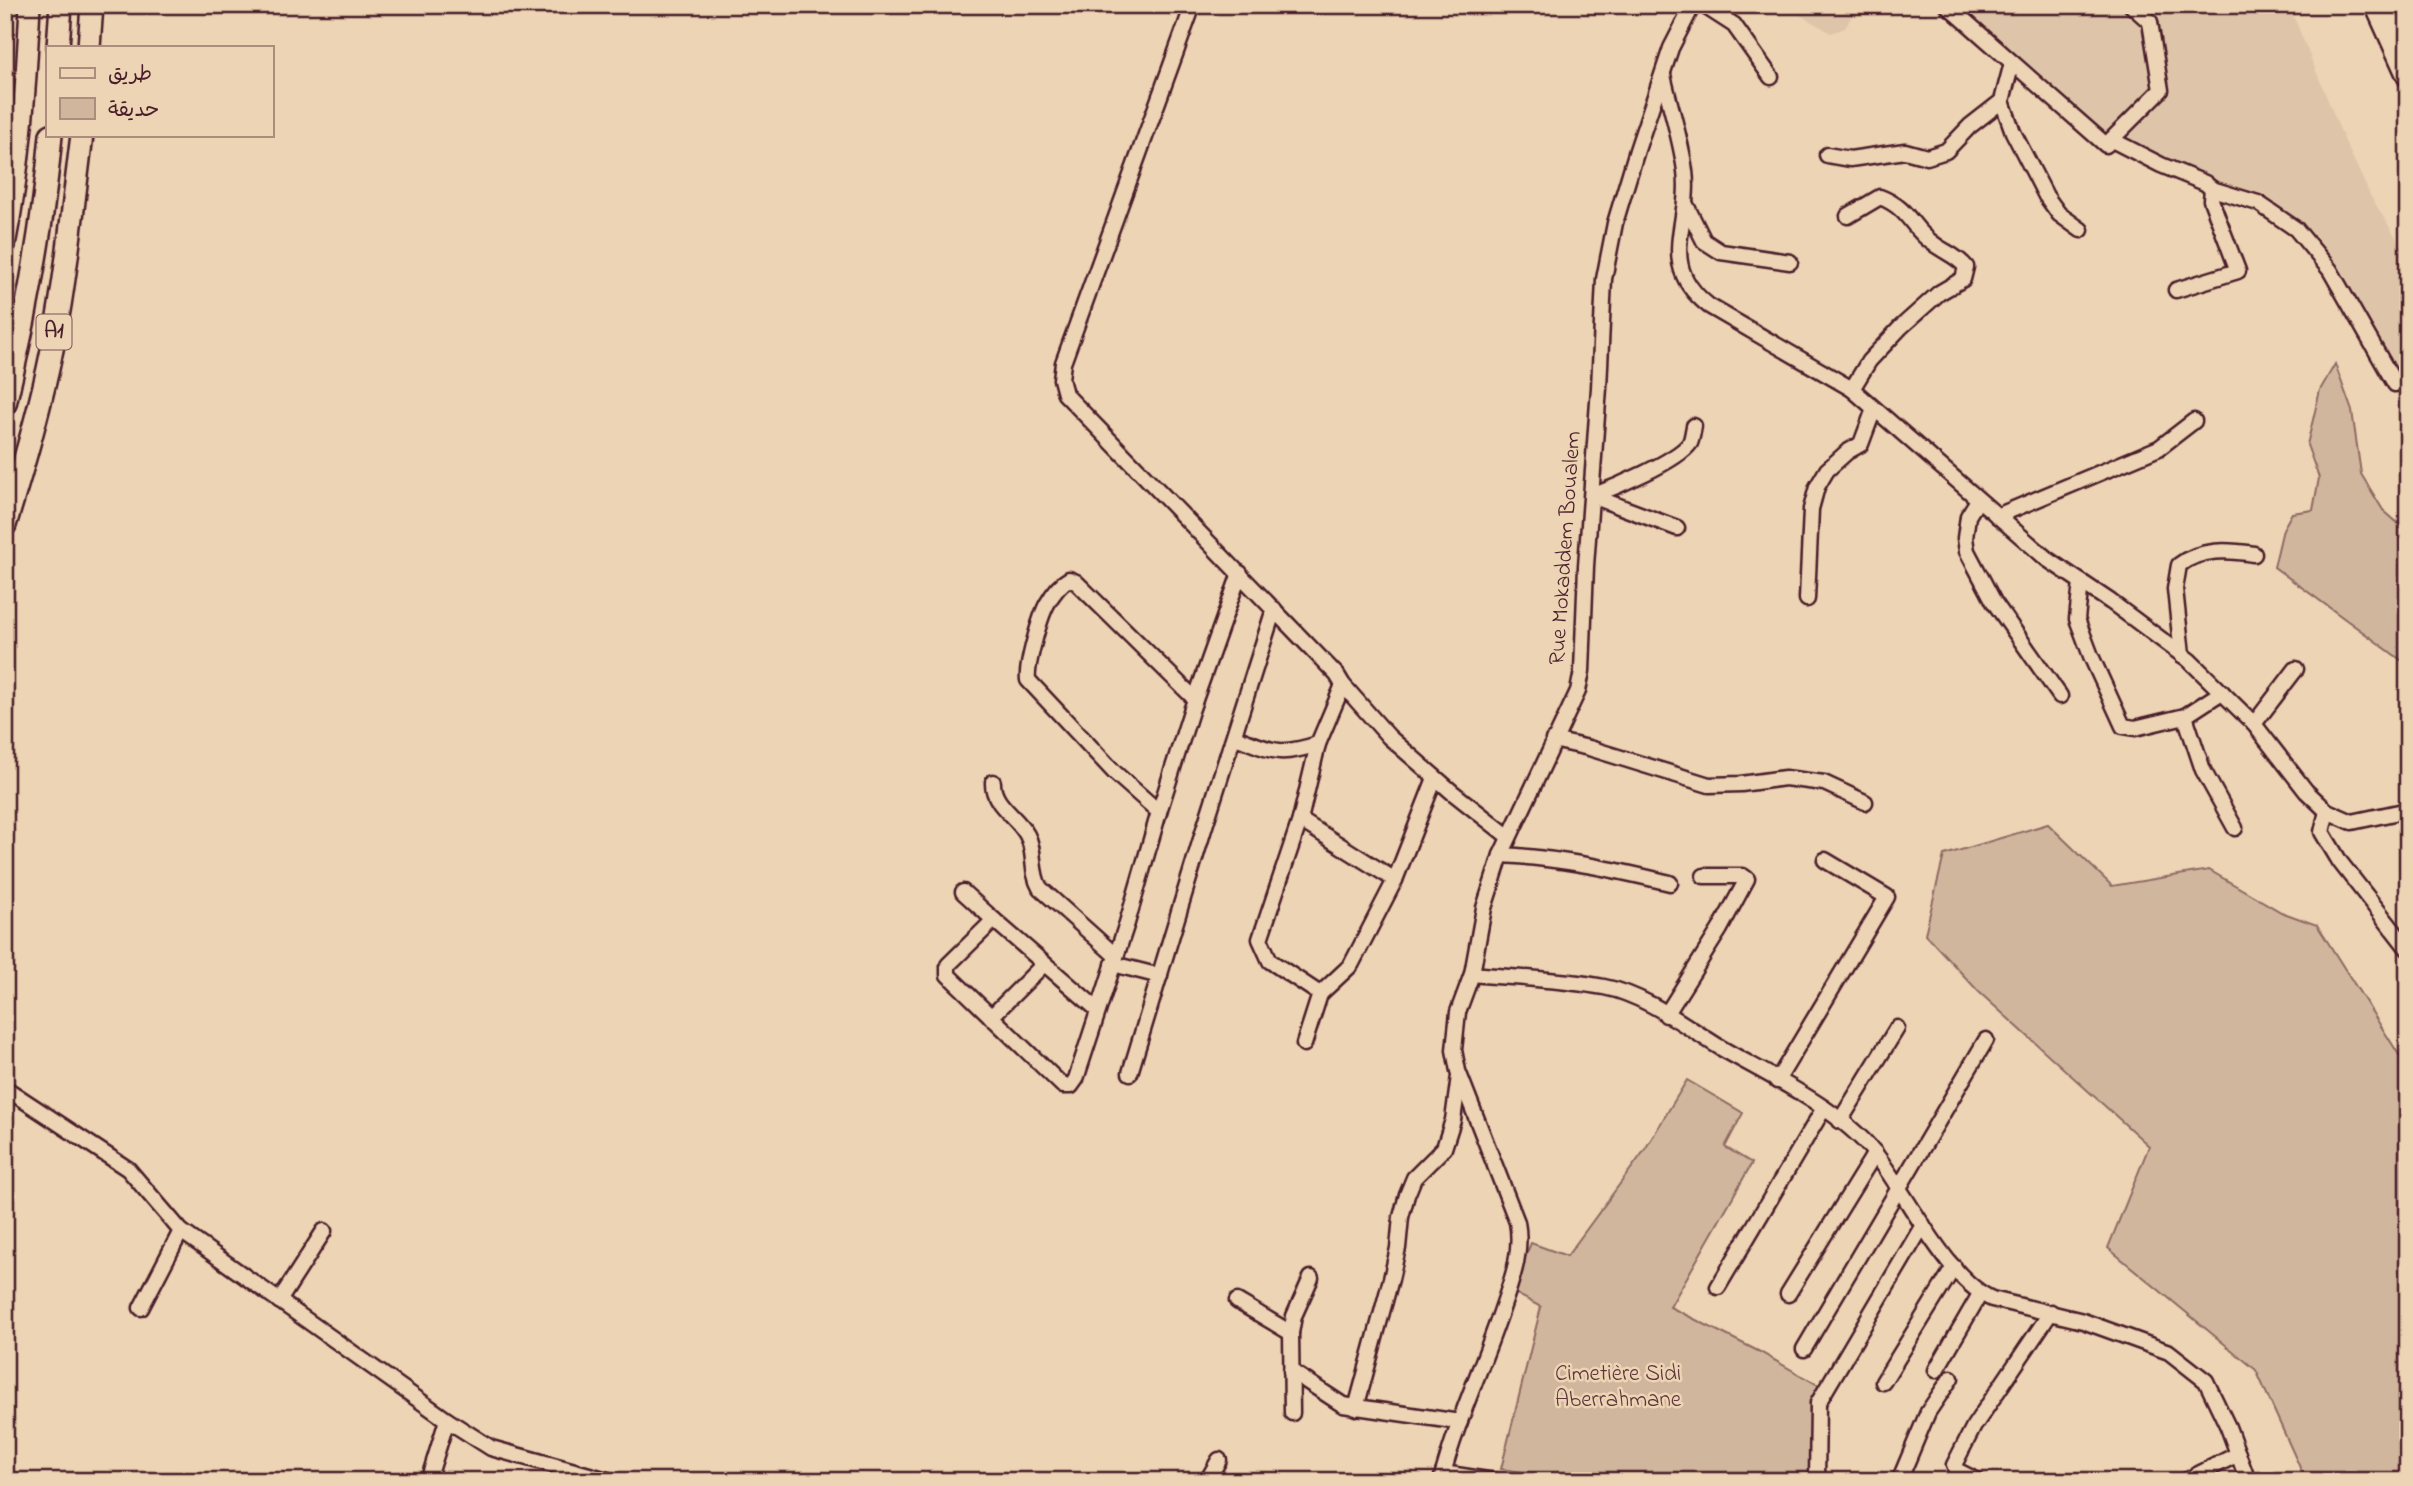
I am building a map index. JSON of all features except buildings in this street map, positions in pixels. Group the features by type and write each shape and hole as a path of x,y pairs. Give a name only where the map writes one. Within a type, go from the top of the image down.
{"highway":[{"path":"58,46 61,5"},
{"path":"89,46 92,5"},
{"path":"2376,5 2408,76"},
{"path":"2394,5 2408,36"},
{"name":"A1","path":"5,404 28,301 47,182 51,136"},
{"name":"A1","path":"5,525 26,457 48,367 82,136"}],"main road":[{"path":"5,245 13,204 25,90 30,5"}],"street":[{"path":"1194,5 1063,362 1061,379 1065,394 1337,675 1389,737 1509,837"},
{"name":"Rue Mokaddem Boualem","path":"1442,1477 1517,1262 1520,1237 1509,1200 1460,1074 1454,1050 1458,1012 1472,974 1484,908 1501,855 1578,691 1582,671 1585,578 1604,279 1615,223 1637,149 1671,48 1693,5"},
{"path":"1703,5 1734,25 1771,77"},
{"path":"1947,5 2106,145 2161,90 2150,22 2131,5"},
{"path":"2012,63 2002,100 2013,132 2046,196 2059,214 2081,230"},
{"path":"1663,75 1685,170 1686,205 1677,245 1680,266 1697,297 1852,389 2047,559 2182,655 2255,724 2306,791 2327,811 2352,822 2408,810"},
{"path":"1827,155 1850,159 1905,151 1927,157 1946,151 1970,126 2002,100"},
{"path":"2112,140 2212,188 2258,203 2296,229 2330,270 2395,384"},
{"path":"2176,290 2238,271 2211,200 2212,188"},
{"path":"1848,216 1880,197 1892,202 1907,213 1919,232 1935,245 1958,257 1966,267 1963,279 1939,293 1869,361 1852,389"},
{"path":"1686,205 1704,241 1721,252 1790,262"},
{"path":"1807,599 1811,509 1817,487 1827,470 1847,452 1861,444 1874,409"},
{"path":"1997,516 2159,448 2194,421"},
{"path":"1592,496 1625,483 1671,458 1690,443 1695,426"},
{"path":"1592,496 1677,528"},
{"path":"1978,500 1968,516 1965,538 1967,551 1994,602 2060,696"},
{"path":"2182,655 2175,589 2179,565 2190,556 2225,550 2255,554"},
{"path":"994,920 948,965 948,975 1063,1086 1071,1086 1076,1080 1115,960 1195,699 1240,573"},
{"path":"1159,812 1115,773 1028,680 1029,663 1046,605 1063,582 1069,579 1076,582 1195,699"},
{"path":"2081,582 2077,619 2123,726 2135,728 2185,716 2222,692"},
{"path":"1130,1073 1274,609"},
{"path":"2255,724 2296,670"},
{"path":"1320,994 1270,961 1260,939 1300,820 1318,744 1343,685"},
{"path":"2185,716 2203,770 2235,828"},
{"path":"1235,737 1275,752 1318,744"},
{"path":"1553,740 1589,748 1709,785 1785,778 1824,783 1865,802"},
{"path":"1304,1044 1320,994 1351,965 1395,880 1435,778"},
{"path":"993,782 992,792 997,801 1016,818 1029,837 1033,869 1040,888 1115,960 1160,976"},
{"path":"2327,811 2322,832 2340,862 2408,948"},
{"path":"1300,820 1395,880"},
{"path":"1501,855 1602,866 1670,883"},
{"path":"1777,1081 1887,897 1825,860"},
{"path":"1667,1015 1747,879 1743,876 1704,876"},
{"path":"963,892 1098,1010"},
{"path":"991,1017 1044,964"},
{"path":"1472,974 1605,987 1640,999 1824,1108 1875,1153 1954,1267 1980,1294 1992,1300 2093,1324 2169,1352 2206,1381 2248,1481"},
{"path":"1840,1121 1897,1028"},
{"path":"1804,1349 1986,1040"},
{"path":"1356,1408 1391,1279 1407,1195 1415,1178 1444,1148 1460,1074"},
{"path":"5,1088 128,1168 181,1231 447,1420 491,1448 611,1481"},
{"path":"1718,1287 1824,1108"},
{"path":"1788,1294 1875,1153"},
{"path":"1817,1481 1818,1403 1923,1225"},
{"path":"141,1308 181,1231"},
{"path":"279,1301 324,1231"},
{"path":"1883,1382 1954,1267"},
{"path":"1292,1413 1291,1333 1294,1316 1311,1278"},
{"path":"1936,1370 1980,1294"},
{"path":"1237,1301 1291,1333"},
{"path":"1978,1481 1956,1470 1954,1465 1974,1426 2051,1312"},
{"path":"1291,1371 1343,1405 1460,1422"},
{"path":"1899,1481 1928,1412 1951,1378"},
{"path":"428,1481 447,1420"},
{"path":"2185,1481 2238,1454"},
{"path":"1207,1481 1219,1460"},
{"path":"1442,1477 1494,1481"}],"shaded area":[{"path":"1783,5 1858,5 1845,28 1831,33"},
{"path":"1956,5 2289,5 2343,137 2371,197 2408,257 2408,399 2323,251 2252,197 2117,150"}],"green space":[{"path":"2335,364 2352,411 2361,474 2383,510 2408,532 2408,665 2274,567 2283,529 2292,513 2313,510 2319,478 2307,445 2320,390"},
{"path":"2048,824 2112,886 2209,870 2281,912 2317,925 2408,1069 2408,1481 2306,1481 2256,1370 2108,1248 2149,1146 1979,992 1925,934 1944,855"},
{"name":"Cimetière Sidi Aberrahmane","path":"1687,1080 1743,1113 1725,1147 1752,1163 1670,1307 1760,1352 1823,1388 1811,1481 1590,1481 1501,1469 1541,1307 1511,1291 1531,1243 1567,1256 1644,1151"}]}
